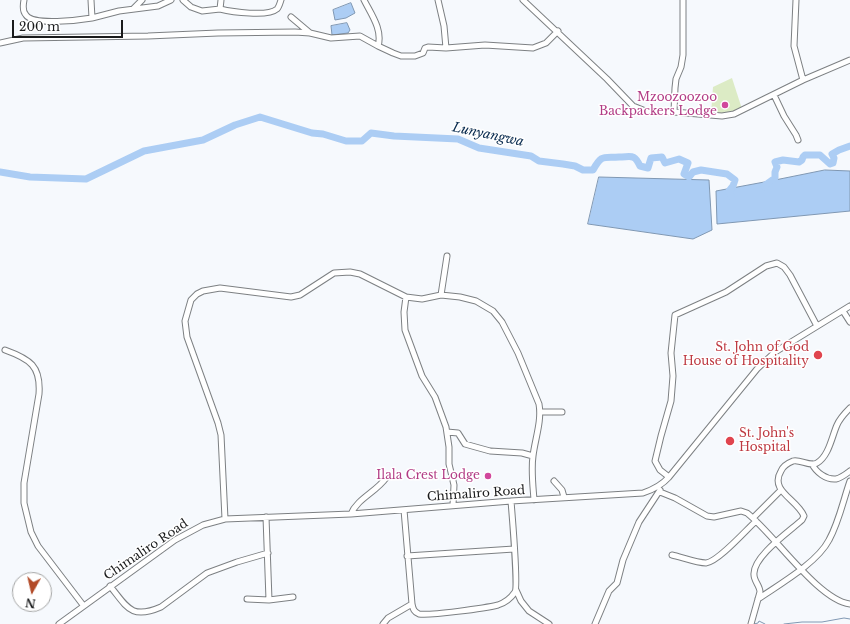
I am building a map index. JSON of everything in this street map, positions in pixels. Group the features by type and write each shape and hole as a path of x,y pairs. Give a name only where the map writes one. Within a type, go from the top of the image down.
{"street":[{"path":"24,0 23,9 26,16 32,20 70,22 133,9 158,6 171,0"},
{"path":"91,0 92,18"},
{"path":"133,9 142,0"},
{"path":"184,0 191,7 202,11 220,9 247,13 268,12 278,8 281,0"},
{"path":"220,9 221,0"},
{"path":"364,0 373,17 379,35 378,46"},
{"path":"438,0 444,26 446,48"},
{"path":"523,0 558,31 633,106 648,112 728,115 850,60"},
{"path":"674,112 674,88 681,67 682,55 683,0"},
{"path":"796,0 794,46 803,80"},
{"path":"291,16 310,33"},
{"path":"0,44 23,38 148,36 218,32 295,32 310,33 331,38 360,36 393,53 409,56 421,54 426,47 446,48 485,45 533,48 546,43 558,31"},
{"path":"774,95 798,140"},
{"path":"441,295 447,256"},
{"path":"669,477 660,470 655,462 671,401 673,376 671,354 675,315 726,292 766,266 777,263 784,267 790,275 817,326"},
{"path":"225,519 221,435 187,337 185,321 191,300 203,291 220,288 291,297 300,295 334,273 342,272 360,274 406,296 422,299 441,295 460,297 476,301 493,311 502,322 518,353 539,404 540,412 533,456 532,474 534,500"},
{"path":"406,296 404,317 405,330 422,376 435,397 445,422 449,447 449,464 454,485 453,505"},
{"name":"Chimaliro Road","path":"58,624 174,540 203,525 225,519 351,514 564,497 643,493 662,485 757,369 775,352 850,306"},
{"path":"843,311 850,322"},
{"path":"5,350 22,356 31,364 38,373 40,383 24,483 24,503 30,528 38,546 83,605"},
{"path":"751,624 760,590 754,578 754,568 775,542 802,520 804,516 781,490 777,481 778,475 786,465 793,461 812,464 817,463 828,448 837,425 850,408"},
{"path":"540,412 562,412"},
{"path":"447,432 458,433 464,442 472,446 490,451 520,453 533,456"},
{"path":"812,464 819,472 829,478 838,478 850,471"},
{"path":"351,514 356,506 377,489 386,478"},
{"path":"554,481 562,490 564,497"},
{"path":"758,599 801,569 830,539 850,482"},
{"path":"594,624 609,591 617,583 623,560 639,522 660,492 662,485"},
{"path":"672,555 702,563 709,562 718,557 781,490"},
{"path":"660,492 675,498 708,516 714,517 744,511 801,569 831,596 838,601 850,604"},
{"path":"511,501 516,590 521,601 529,611 549,624"},
{"path":"404,510 412,604 417,613 423,614 458,611 499,604 508,599 516,590"},
{"path":"266,517 269,600"},
{"path":"407,556 514,549"},
{"path":"110,586 129,610 135,612 153,610 161,607 207,573 268,553"},
{"path":"247,599 269,600 293,597"},
{"path":"383,624 388,618 412,604"}],"green space":[{"path":"732,78 742,109 735,112 711,114 713,87"}],"water":[{"path":"351,3 355,13 346,18 335,20 333,10"},
{"path":"347,23 350,30 348,33 332,35 331,26"},
{"path":"825,170 850,171 850,211 717,224 716,191"},
{"path":"599,177 709,180 712,230 693,239 588,224"}],"waterway":[{"name":"Lunyangwa","path":"0,172 30,177 86,179 144,151 203,140 235,125 260,117 312,133 323,134 346,141 362,141 371,133 394,136 458,139 479,148 531,156 539,161 575,166 583,170 593,170 599,161 606,157 634,157 640,166 648,168 651,158 662,157 665,163 679,159 688,163 684,174 689,177 693,172 701,170 727,174 735,180 729,191 731,196"},
{"name":"Lunyangwa","path":"765,187 764,186 775,178 777,167 775,162 783,160 799,162 805,155 820,155 830,164 833,163 834,158 832,154 850,146"},
{"path":"784,624 822,622 844,618 850,619"},
{"path":"754,624 758,623 759,621 765,624"}],"place":[{"name":"Mzoozoozoo Backpackers Lodge","path":"725,105"},
{"name":"St. John of God House of Hospitality","path":"818,355"},
{"name":"St. John's Hospital","path":"730,441"},
{"name":"Ilala Crest Lodge","path":"488,476"}]}
